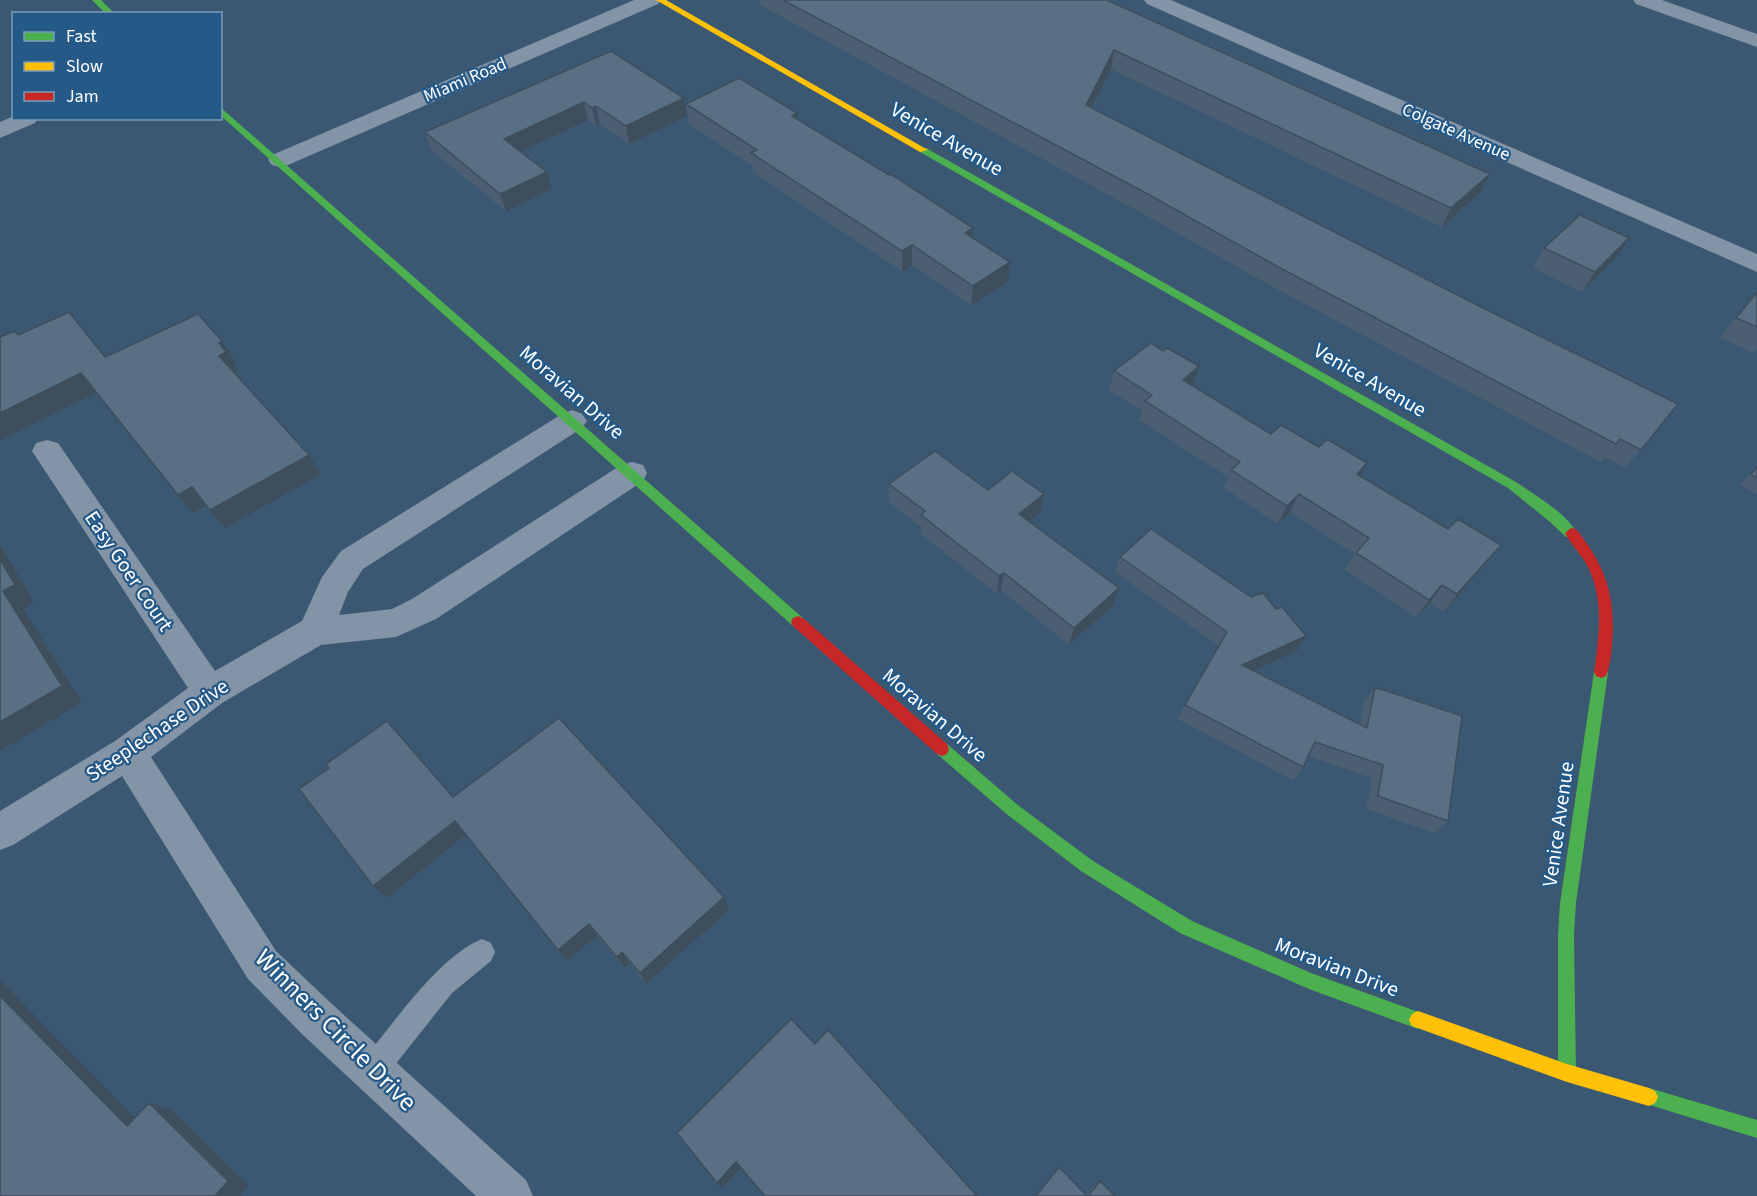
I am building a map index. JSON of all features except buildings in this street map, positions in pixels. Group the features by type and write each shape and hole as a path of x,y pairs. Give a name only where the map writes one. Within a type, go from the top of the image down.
{"street":[{"path":"96,0 109,12"},
{"name":"Miami Road","path":"280,160 651,0"},
{"name":"Venice Avenue","path":"660,0 1512,485 1549,512 1584,548 1603,587 1608,626 1568,903 1566,934 1567,1073"},
{"name":"Colgate Avenue","path":"1154,0 1757,264"},
{"path":"1643,0 1757,41"},
{"name":"Moravian Drive","path":"222,112 280,160 862,679 1014,811 1087,866 1186,927 1299,976 1567,1073 1757,1129"},
{"path":"0,131 23,120"},
{"path":"315,631 334,586 352,560 572,421"},
{"name":"Easy Goer Court","path":"47,451 210,692"},
{"name":"Steeplechase Drive","path":"0,832 128,753 210,692 315,631 396,622 424,609 632,473"},
{"name":"Winners Circle Drive","path":"128,753 262,964 318,1020 510,1196"}],"lane":[{"path":"373,1070 443,984 482,952"}],"traffic: fast":[{"path":"96,0 109,12"},
{"path":"222,112 798,622"},
{"path":"923,150 1512,485 1571,533"},
{"path":"1567,1073 1566,935 1568,903 1601,672"},
{"path":"942,749 1014,811 1087,866 1186,927 1309,981 1418,1020"},
{"path":"1649,1097 1757,1129"}],"traffic: slow":[{"path":"660,0 923,150"},
{"path":"1418,1020 1567,1073 1649,1097"}],"traffic: jam":[{"path":"1571,533 1594,566 1605,598 1606,633 1601,672"},
{"path":"798,622 942,749"}]}
